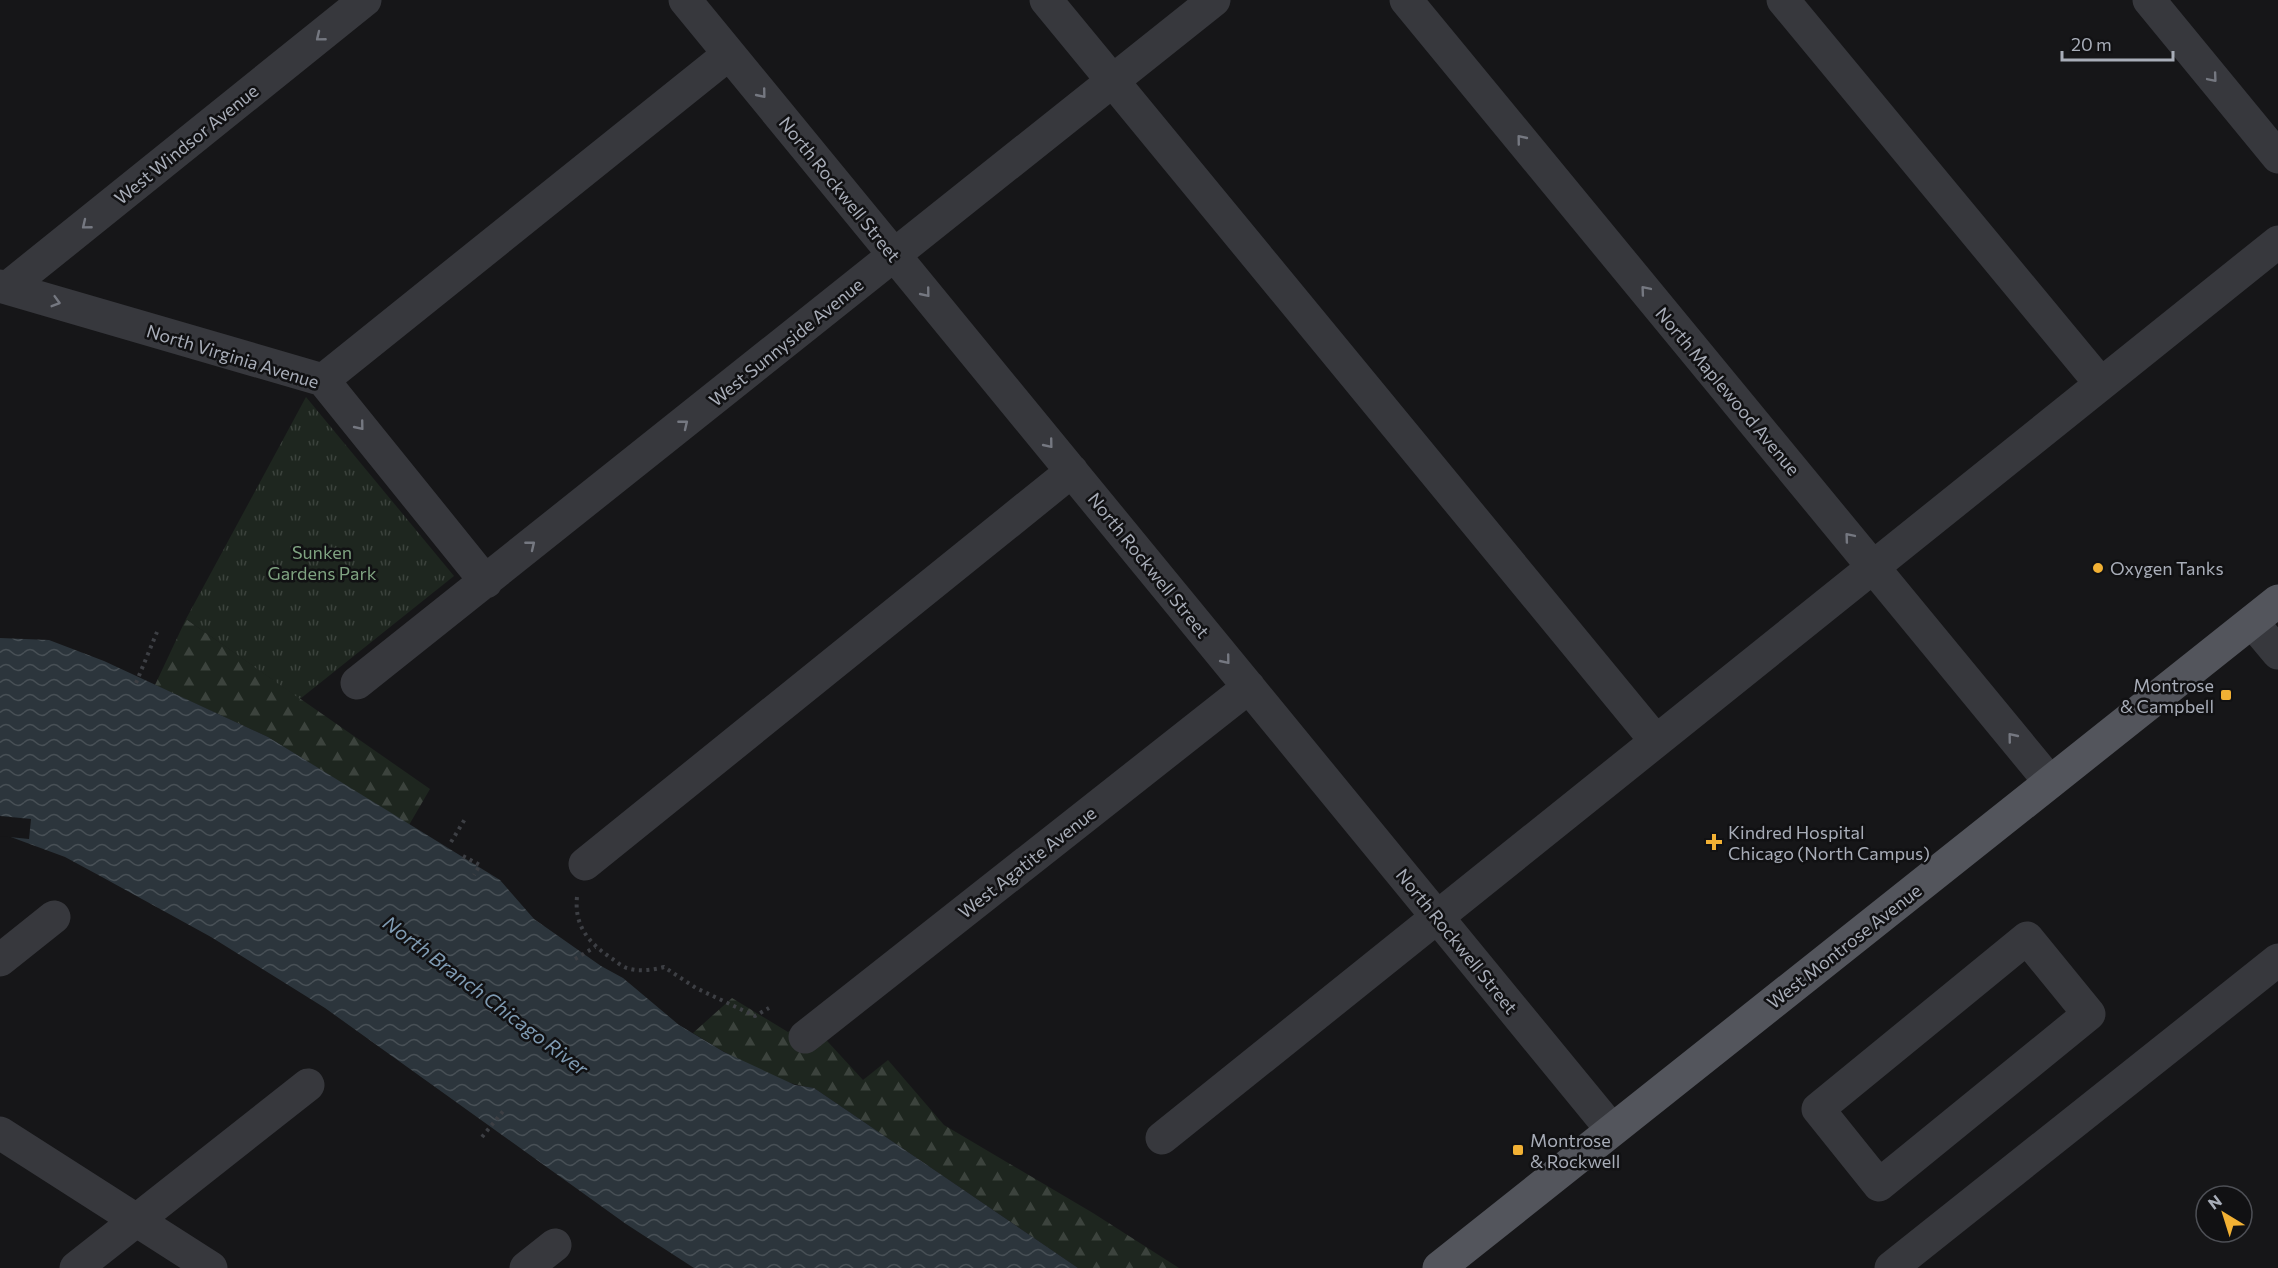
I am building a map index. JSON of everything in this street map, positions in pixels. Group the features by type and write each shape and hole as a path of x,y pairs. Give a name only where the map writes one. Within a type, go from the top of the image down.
{"main road":[{"name":"West Montrose Avenue","path":"1439,1268 2278,601"}],"street":[{"name":"West Windsor Avenue","path":"4,287 365,0"},
{"name":"North Rockwell Street","path":"685,0 1612,1130"},
{"path":"1046,0 1656,741"},
{"name":"West Sunnyside Avenue","path":"357,683 1214,0"},
{"name":"North Maplewood Avenue","path":"1406,0 2050,782"},
{"path":"1783,0 2101,384"},
{"path":"2149,0 2278,157"},
{"path":"323,380 729,54"},
{"path":"1162,1138 2278,242"},
{"name":"North Virginia Avenue","path":"4,287 323,380 486,582"},
{"path":"585,864 1072,471"},
{"path":"2252,621 2278,653"},
{"name":"West Agatite Avenue","path":"805,1037 1248,687"},
{"path":"0,960 54,917"},
{"path":"2027,938 2089,1014 1880,1185 1818,1109 2027,938"},
{"path":"1891,1268 2278,960"},
{"path":"76,1268 308,1084"},
{"path":"0,1133 138,1219 211,1268"},
{"path":"526,1268 555,1245"}],"path":[{"path":"136,683 157,632"},
{"path":"451,842 465,819"},
{"path":"463,856 480,865 474,875"},
{"path":"585,864 576,899 577,917 584,935 595,947 626,968 648,970 664,968 696,988 755,1016 769,1008"},
{"path":"575,959 595,947"},
{"path":"482,1137 504,1110"}],"green space":[{"name":"Sunken Gardens Park","path":"306,397 454,576 300,699 186,619"},
{"path":"186,619 430,789 409,825 268,737 155,685"},
{"path":"732,998 788,1032 806,1018 863,1080 888,1060 944,1125 1093,1213 1179,1268 1078,1268 814,1088 767,1074 693,1033"}],"water":[{"name":"North Branch Chicago River","path":"0,638 49,640 104,661 268,737 500,880 534,919 601,966 623,978 679,1025 724,1052 795,1085 814,1088 1078,1268 694,1268 626,1224 325,1008 211,937 65,857 0,833"}],"pier":[{"path":"0,816 31,819 29,839 0,836"}],"place":[{"name":"Oxygen Tanks","path":"2098,568"},
{"name":"Montrose & Campbell","path":"2226,695"},
{"name":"Kindred Hospital Chicago (North Campus)","path":"1714,842"},
{"name":"Montrose & Rockwell","path":"1518,1150"}]}
